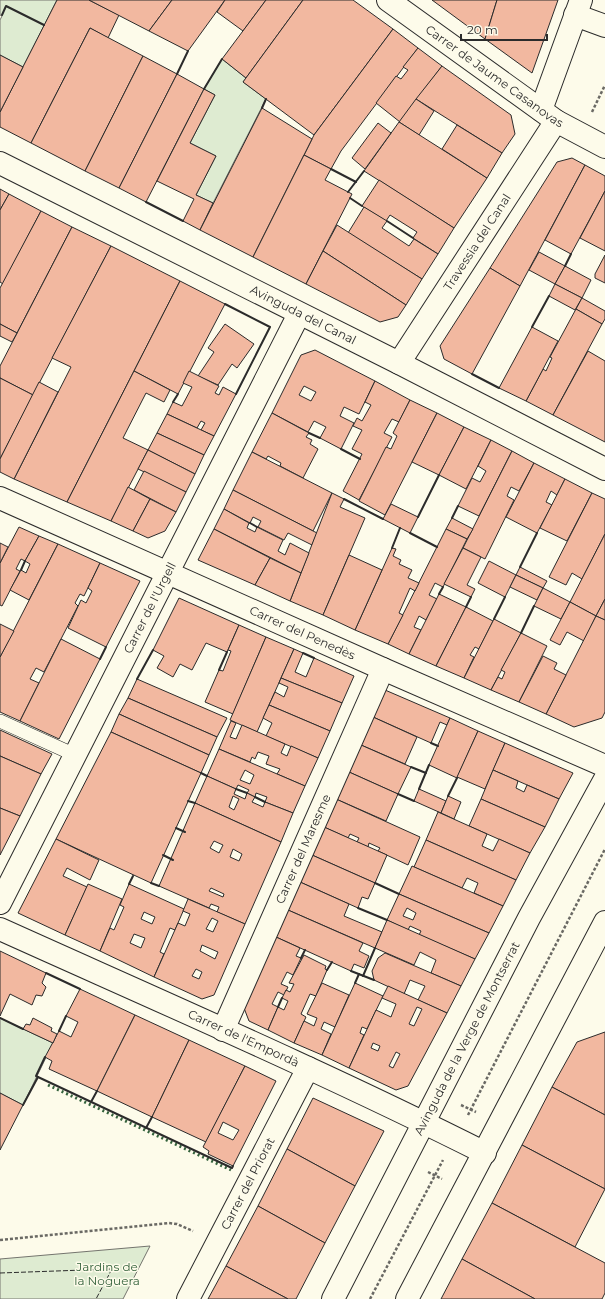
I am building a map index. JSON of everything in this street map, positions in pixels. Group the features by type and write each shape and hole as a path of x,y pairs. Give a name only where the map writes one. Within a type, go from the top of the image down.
{"street":[{"name":"Carrer de Jaume Casanovas","path":"393,1 548,115 605,147"},
{"name":"Travessia del Canal","path":"399,363 548,115 578,7"},
{"path":"578,7 605,26"},
{"name":"Avinguda del Canal","path":"0,162 299,314 399,363 605,469"},
{"name":"Carrer de l'Urgell","path":"0,902 299,314"},
{"name":"Carrer del Penedès","path":"0,498 383,669 605,766"},
{"name":"Carrer del Maresme","path":"223,1030 383,669"},
{"name":"Avinguda de la Verge de Montserrat","path":"333,1299 425,1123 529,918 605,779"},
{"path":"407,1299 605,922"},
{"name":"Carrer de l'Empordà","path":"0,929 308,1068 485,1153"},
{"name":"Carrer del Priorat","path":"188,1299 308,1068"}],"lane":[{"path":"0,721 74,755"}],"path":[{"path":"589,118 605,85"},
{"path":"464,1122 605,849"},
{"path":"457,1102 482,1115"},
{"path":"370,1299 445,1157"},
{"path":"422,1168 447,1182"},
{"path":"0,1240 169,1223 182,1226 198,1234"}],"green space":[{"path":"0,0 57,0 23,67 0,55 0,20 2,16 0,15"},
{"path":"222,59 246,78 243,82 266,99 213,203 196,195 216,156 190,143 215,95 204,89"},
{"path":"0,1018 53,1043 23,1105 0,1093"},
{"name":"Jardins de la Noguera","path":"150,1246 123,1299 0,1299 0,1259"}],"building":[{"path":"57,0 89,0 119,15 108,38 90,28 31,143 0,127 0,112"},
{"path":"89,0 172,0 149,31"},
{"path":"172,0 225,0 188,51 149,31"},
{"path":"225,0 266,0 243,31 217,12"},
{"path":"266,0 303,0 246,78 222,59"},
{"path":"303,0 353,0 393,29 314,135 243,82"},
{"path":"432,0 497,0 485,39"},
{"path":"497,0 558,0 532,73 485,39"},
{"path":"90,28 143,56 85,171 31,143"},
{"path":"393,29 418,48 341,151 331,169 304,155 314,135"},
{"path":"418,48 442,66 400,122 376,103 396,76 401,79 408,70 403,67"},
{"path":"0,55 23,67 0,112"},
{"path":"143,56 177,74 119,188 85,171"},
{"path":"442,66 511,115 515,134 502,153 416,99"},
{"path":"177,74 204,89 146,202 119,188"},
{"path":"204,89 215,95 190,143 216,156 196,195 213,203 200,230 183,221 194,199 157,181"},
{"path":"416,99 434,111 419,135 399,122"},
{"path":"262,108 312,139 253,257 200,230"},
{"path":"399,122 487,178 454,228 364,171"},
{"path":"378,123 391,133 365,169 352,158"},
{"path":"457,125 502,153 487,178 442,149"},
{"path":"304,155 331,169 325,180 352,194 306,284 253,257"},
{"path":"572,158 585,165 520,286 490,268 557,162"},
{"path":"585,165 605,176 605,191 571,254 545,240"},
{"path":"379,180 454,228 438,254 413,238 417,232 390,215 386,221 362,206"},
{"path":"0,189 9,194 0,210"},
{"path":"605,191 605,251 580,238"},
{"path":"9,194 41,211 3,284 0,282 0,210"},
{"path":"364,207 387,221 382,228 409,246 414,239 438,254 422,279 348,233"},
{"path":"41,211 72,227 17,333 0,324 0,288"},
{"path":"337,225 422,279 406,305 323,251"},
{"path":"72,227 111,246 33,395 0,378 0,366"},
{"path":"111,246 180,281 67,502 14,479 71,367 52,358"},
{"path":"323,251 406,305 398,317 380,322 306,284"},
{"path":"539,252 565,266 555,284 529,270"},
{"path":"605,255 605,283 595,278 595,274"},
{"path":"565,266 591,280 582,298 555,284"},
{"path":"490,268 520,286 472,374 444,359 440,346"},
{"path":"180,281 225,304 178,394 134,371"},
{"path":"555,284 582,298 575,310 549,296"},
{"path":"582,298 605,311 605,319 602,324 576,309"},
{"path":"576,309 602,324 553,415 526,401 543,369 546,371 552,358 550,357"},
{"path":"0,324 17,333 12,342 0,336"},
{"path":"225,324 254,344 237,368 232,364 218,385 198,376 214,352 208,348"},
{"path":"532,327 558,341 526,401 499,388"},
{"path":"315,350 375,381 359,414 344,407 340,416 354,423 341,449 320,438 326,427 314,421 308,432 272,413 301,355","holes":["304,386 316,392 311,401 299,395"]},
{"path":"588,351 605,361 605,442 553,415"},
{"path":"134,371 170,390 164,402 146,393 123,438 148,450 111,521 67,502"},
{"path":"189,371 219,386 215,393 219,395 223,387 236,394 214,436 201,430 205,423 201,421 197,428 167,414 173,402 182,406 192,387 183,383"},
{"path":"0,378 33,395 0,459"},
{"path":"375,381 410,400 399,422 392,419 384,433 392,437 359,500 343,491 362,454 352,449 362,430 353,426 357,418 362,421 371,405 365,402"},
{"path":"39,382 58,392 14,479 0,472 0,459"},
{"path":"410,400 437,413 385,515 359,501 386,447 391,449 397,436 393,433"},
{"path":"272,413 309,433 306,437 312,440 310,444 318,449 303,478 280,466 281,463 268,456 266,459 252,452"},
{"path":"437,413 464,427 439,475 412,462"},
{"path":"167,414 214,436 204,455 157,433"},
{"path":"464,427 491,440 466,489 439,475"},
{"path":"157,433 204,455 195,474 148,450"},
{"path":"491,440 512,451 479,516 458,506 472,478 480,482 486,471 478,466"},
{"path":"148,450 195,474 186,492 138,469"},
{"path":"512,451 534,463 519,491 511,487 507,496 514,500 485,559 463,548"},
{"path":"252,452 332,493 313,531 233,490"},
{"path":"534,463 565,479 557,495 551,491 546,502 552,505 537,533 506,517"},
{"path":"144,471 186,492 176,512 134,490"},
{"path":"565,479 592,493 567,541 540,528"},
{"path":"128,487 150,499 133,531 111,521"},
{"path":"233,490 317,533 312,545 288,533 284,540 258,527 261,521 253,517 250,523 224,509"},
{"path":"332,493 344,499 340,507 365,518 323,615 290,601"},
{"path":"592,493 605,499 605,534 582,579 572,573 566,585 549,577"},
{"path":"150,499 176,512 165,531 148,538 133,531"},
{"path":"391,504 418,517 410,533 383,519"},
{"path":"224,509 249,523 247,528 255,532 257,527 283,540 278,551 285,555 290,543 309,553 301,573 214,529"},
{"path":"452,518 473,529 467,539 446,529"},
{"path":"19,527 39,536 25,561 21,559 16,569 20,571 2,606 0,605 0,563"},
{"path":"214,529 270,558 255,585 198,560"},
{"path":"446,529 467,539 443,587 435,583 429,595 437,599 426,620 419,616 414,627 421,630 409,654 388,644"},
{"path":"605,534 605,599 596,616 570,602"},
{"path":"39,536 58,544 29,600 10,590 21,570 26,573 30,564 25,561"},
{"path":"0,543 8,547 0,563"},
{"path":"58,544 100,563 84,596 80,594 75,603 78,606 44,672 36,668 30,679 39,683 20,721 0,712 0,657"},
{"path":"392,548 396,549 393,556 401,560 399,564 412,570 408,578 419,583 415,591 410,588 399,613 403,615 388,644 355,630"},
{"path":"463,548 481,557 467,585 475,589 471,597 444,584"},
{"path":"349,555 382,570 355,630 323,615"},
{"path":"270,558 301,573 290,601 255,585"},
{"path":"489,561 516,575 505,597 478,583"},
{"path":"100,563 140,581 106,647 68,628 81,600 86,603 92,591 88,588"},
{"path":"520,567 547,581 543,588 516,575"},
{"path":"516,575 543,588 537,600 510,587"},
{"path":"543,588 570,602 561,619 534,606"},
{"path":"439,594 466,607 436,666 409,654"},
{"path":"179,598 239,625 227,652 206,643 192,670 180,664 173,677 157,668 164,656 153,650"},
{"path":"605,599 605,620 596,616"},
{"path":"570,602 596,616 584,641 567,632 560,645 550,640"},
{"path":"466,607 493,621 479,649 475,647 470,655 474,657 464,678 436,666"},
{"path":"596,616 605,620 605,712 602,718 574,727 546,714"},
{"path":"494,619 521,633 491,690 464,678"},
{"path":"0,624 14,631 0,657"},
{"path":"239,625 266,637 233,714 205,702 219,670 223,671 231,651 228,650"},
{"path":"521,633 547,646 519,702 491,690 498,677 502,679 505,672 501,670"},
{"path":"266,637 294,649 257,732 230,720"},
{"path":"61,639 100,659 59,739 20,721"},
{"path":"294,649 303,653 295,672 306,677 314,658 354,676 342,703 281,678"},
{"path":"543,656 557,663 554,669 566,675 546,714 519,702"},
{"path":"281,678 342,703 330,731 269,705 275,692 284,697 288,687 279,683"},
{"path":"137,679 227,718 217,737 128,698"},
{"path":"385,690 450,718 447,725 440,722 431,743 373,717"},
{"path":"128,698 217,737 209,755 119,714"},
{"path":"269,705 330,731 318,758 266,736 272,723 263,718"},
{"path":"119,714 209,755 201,773 111,732"},
{"path":"373,717 417,737 405,764 361,745"},
{"path":"450,718 478,731 457,778 429,765"},
{"path":"231,721 236,723 230,737 236,739 242,725 285,744 281,753 287,756 291,746 318,758 305,786 277,774 280,769 266,764 269,756 258,752 255,759 252,757 250,762 219,749"},
{"path":"0,730 52,754 41,774 0,756"},
{"path":"478,731 505,743 485,789 457,777"},
{"path":"111,732 201,773 151,883 56,839"},
{"path":"505,743 573,773 559,799 493,770"},
{"path":"361,745 411,767 398,794 349,772"},
{"path":"219,749 305,786 293,813 265,802 267,797 256,793 255,797 247,793 249,790 238,785 236,789 207,776","holes":["245,770 254,775 250,784 240,780"]},
{"path":"0,756 41,774 20,816 0,808"},
{"path":"493,770 518,781 516,788 524,792 527,785 559,799 545,827 481,799"},
{"path":"349,772 398,794 386,821 336,799"},
{"path":"207,776 236,789 234,794 245,799 247,793 255,797 252,802 263,807 265,802 293,813 281,842 195,803","holes":["233,796 239,799 234,810 229,807"]},
{"path":"419,789 446,801 441,813 414,801"},
{"path":"448,796 461,802 454,819 441,813"},
{"path":"336,799 420,837 408,865 378,851 380,848 369,843 368,847 357,842 359,838 350,834 348,838 324,827"},
{"path":"481,799 545,827 530,853 469,826"},
{"path":"195,803 281,842 245,924 217,912 219,907 211,904 209,908 159,886","holes":["214,841 223,845 219,853 210,848","233,849 242,854 239,861 230,857","211,888 224,894 223,897 209,891"]},
{"path":"0,808 20,816 0,855"},
{"path":"438,812 487,834 482,846 493,851 499,839 530,853 516,880 426,840"},
{"path":"324,827 387,855 375,883 312,855"},
{"path":"56,839 99,860 90,880 67,868 63,876 87,887 65,935 18,913"},
{"path":"426,840 516,880 503,906 474,893 478,883 467,878 462,888 414,867"},
{"path":"312,855 375,883 368,899 362,897 358,908 300,882"},
{"path":"412,866 503,906 489,933 399,894"},
{"path":"300,882 349,904 344,916 382,932 375,948 288,910"},
{"path":"88,884 122,899 100,951 65,935"},
{"path":"129,884 184,909 175,930 170,928 160,952 164,954 154,977 100,951 110,928 114,930 124,907 120,905","holes":["144,912 155,917 152,924 141,919","134,934 145,938 141,948 130,943"]},
{"path":"399,894 489,933 475,959 419,935 421,931 410,926 408,930 387,920","holes":["407,908 416,913 413,920 403,916"]},
{"path":"188,899 245,924 214,995 202,999 154,977 178,923 185,926 190,914 183,911","holes":["212,918 218,921 213,932 206,929","202,945 218,952 215,959 200,951","196,969 202,972 199,979 192,976"]},
{"path":"288,910 363,943 359,951 369,956 364,968 354,964 351,971 276,937"},
{"path":"387,920 475,959 461,986 431,973 436,960 420,952 414,965 375,948"},
{"path":"276,937 300,948 296,956 301,958 293,975 287,972 281,984 288,987 284,995 278,992 272,1004 278,1007 268,1030 249,1021 244,1008"},
{"path":"0,951 46,973 42,983 46,987 42,996 36,995 32,1005 10,994 0,1016"},
{"path":"385,953 461,986 447,1013 418,1000 425,986 410,980 404,994 374,980 372,971 378,958"},
{"path":"304,955 326,966 325,969 327,970 316,996 310,994 301,1014 306,1017 294,1043 268,1030 278,1007 284,1010 288,1001 282,998 286,990 290,992 294,984 289,983"},
{"path":"322,983 349,995 335,1027 324,1022 321,1029 331,1034 322,1055 294,1043 304,1021 314,1026 317,1018 307,1014"},
{"path":"355,983 383,996 367,1029 362,1027 360,1033 364,1035 349,1068 322,1055"},
{"path":"388,986 447,1013 408,1086 396,1090 349,1068 376,1010 391,1017 396,1004 382,998","holes":["417,1007 422,1009 414,1026 409,1024","373,1043 380,1046 378,1051 371,1048","396,1052 400,1054 393,1068 389,1066"]},
{"path":"80,989 135,1015 97,1091 49,1069 52,1061 45,1057 59,1031 71,1037 78,1022 66,1016"},
{"path":"135,1015 189,1040 152,1117 97,1091"},
{"path":"33,1018 52,1028 51,1031 57,1034 53,1043 23,1029 26,1024 30,1025"},
{"path":"605,1032 605,1115 552,1087 577,1042"},
{"path":"189,1040 245,1066 206,1142 152,1117"},
{"path":"245,1066 276,1081 233,1166 208,1154 209,1151 203,1147","holes":["223,1122 239,1130 233,1140 218,1133"]},
{"path":"552,1087 605,1115 605,1189 522,1145"},
{"path":"0,1093 23,1105 0,1150"},
{"path":"313,1098 384,1131 355,1186 287,1149"},
{"path":"522,1145 605,1189 575,1247 492,1203"},
{"path":"287,1149 355,1186 325,1243 258,1206"},
{"path":"492,1203 605,1263 605,1293 602,1299 535,1299 462,1259"},
{"path":"258,1206 325,1243 296,1299 288,1299 226,1266"},
{"path":"462,1259 535,1299 441,1299"},
{"path":"226,1266 288,1299 208,1299"}],"hedge":[{"path":"48,1085 231,1170"}],"fence":[{"path":"0,1273 112,1269 96,1299"}],"wall":[{"path":"2,15 6,6 44,25"},
{"path":"177,74 188,51"},
{"path":"204,89 222,59"},
{"path":"262,108 266,99"},
{"path":"331,169 356,182"},
{"path":"348,192 364,171"},
{"path":"350,198 362,206"},
{"path":"146,202 183,221"},
{"path":"387,221 413,238"},
{"path":"565,266 571,254"},
{"path":"532,327 549,296"},
{"path":"225,304 270,327 236,394"},
{"path":"472,374 499,388"},
{"path":"173,402 178,394"},
{"path":"309,433 320,438"},
{"path":"341,449 360,459"},
{"path":"418,517 439,475"},
{"path":"344,499 383,519"},
{"path":"452,518 458,506"},
{"path":"250,523 257,527"},
{"path":"392,548 400,528"},
{"path":"410,533 437,547"},
{"path":"520,567 537,533"},
{"path":"21,570 25,561"},
{"path":"439,594 443,587"},
{"path":"466,607 471,597"},
{"path":"494,619 505,597"},
{"path":"521,633 534,606"},
{"path":"100,659 106,647"},
{"path":"137,679 153,650"},
{"path":"219,670 227,652"},
{"path":"303,653 314,658"},
{"path":"431,743 438,746"},
{"path":"419,789 429,765"},
{"path":"411,767 426,773"},
{"path":"201,773 207,776"},
{"path":"448,796 457,778"},
{"path":"236,789 247,793"},
{"path":"398,794 414,801"},
{"path":"255,797 265,802"},
{"path":"188,801 195,803"},
{"path":"176,828 185,832"},
{"path":"163,855 173,860"},
{"path":"129,884 133,876"},
{"path":"151,883 159,886"},
{"path":"375,883 399,894"},
{"path":"358,908 387,920"},
{"path":"363,976 375,948"},
{"path":"301,958 305,950"},
{"path":"327,970 332,962"},
{"path":"351,971 374,980"},
{"path":"46,973 80,989"},
{"path":"355,983 359,974"},
{"path":"278,1007 282,998"},
{"path":"59,1031 66,1016"},
{"path":"0,1018 23,1029"},
{"path":"38,1077 36,1076 45,1057"},
{"path":"23,1105 38,1077 232,1168 233,1166"},
{"path":"91,1102 97,1091"},
{"path":"146,1128 152,1117"}]}
